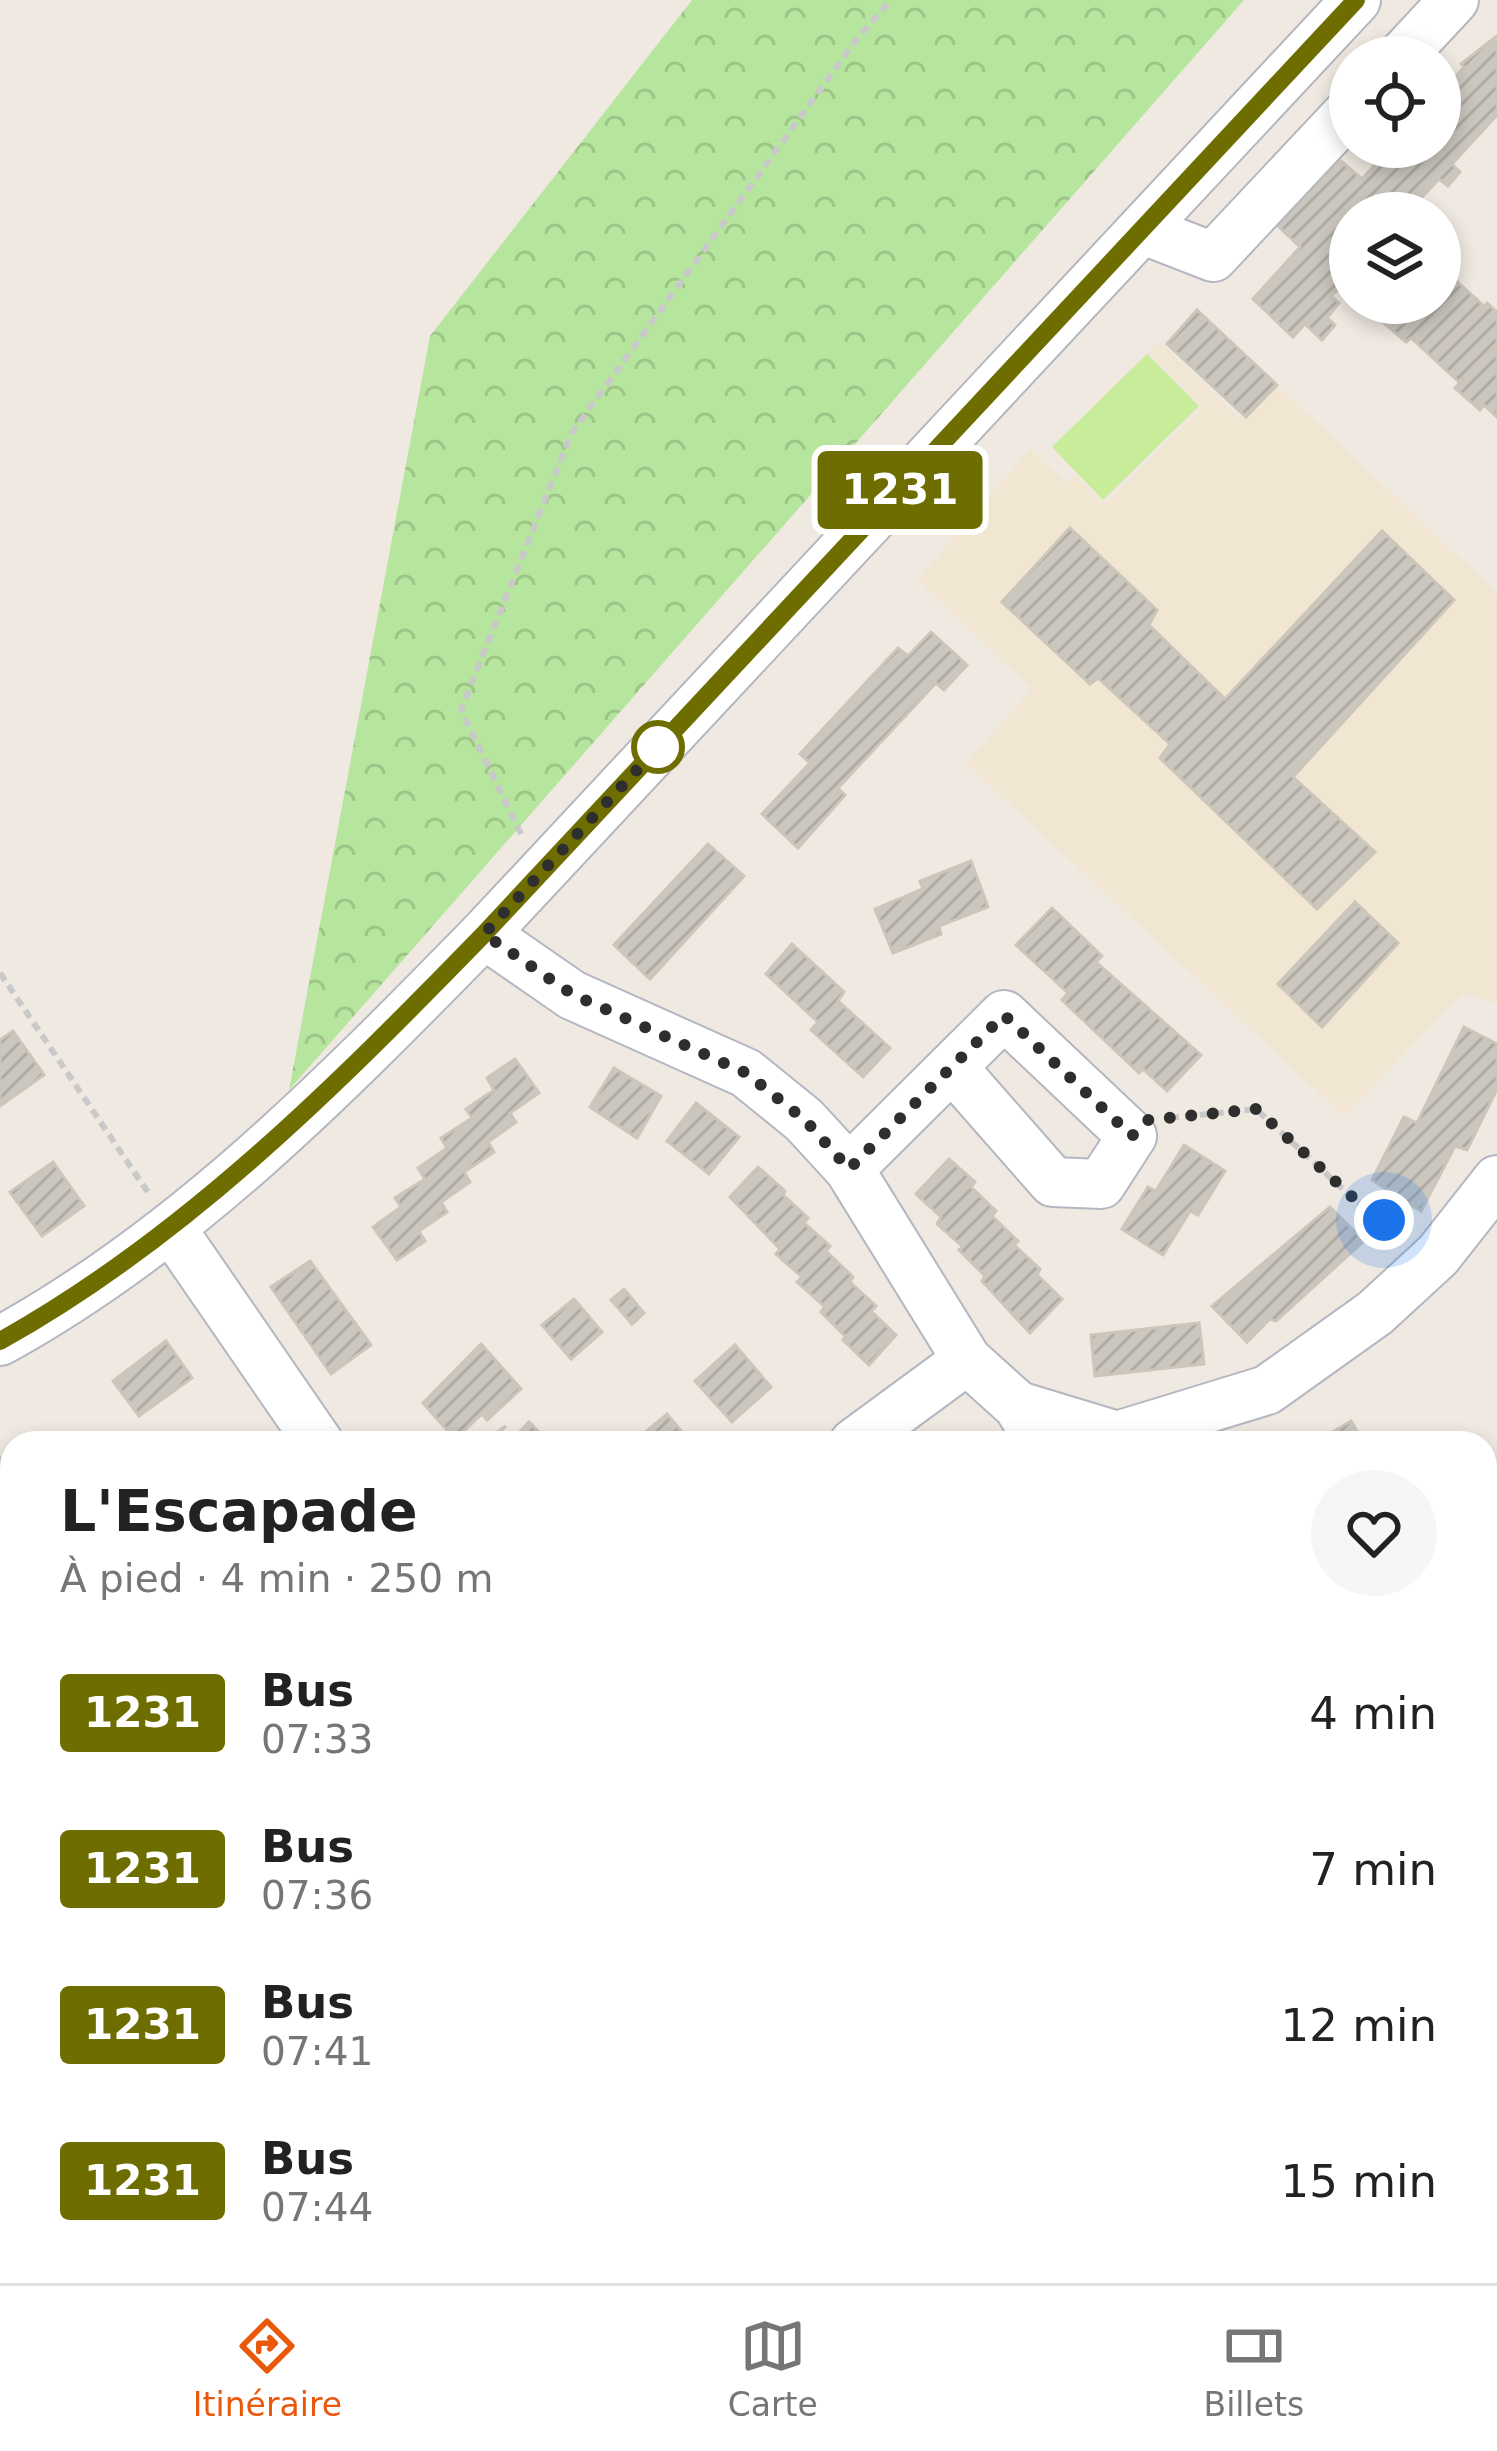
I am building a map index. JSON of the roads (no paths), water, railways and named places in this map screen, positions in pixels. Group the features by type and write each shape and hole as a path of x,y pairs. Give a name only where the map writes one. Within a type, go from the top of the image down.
{"street":[{"path":"0,1341 171,1228 293,1124 484,934 1356,0"},
{"path":"1421,36 1454,0"},
{"path":"1144,230 1214,257 1329,134"},
{"path":"484,934 572,994 746,1073 805,1120 849,1169 967,1360 1030,1425 1064,1431"},
{"path":"849,1169 1004,1015 1132,1136 1100,1184 1053,1182 952,1067"},
{"path":"1143,1431 1268,1390 1375,1313 1438,1255 1497,1180"},
{"path":"171,1228 311,1431"},
{"path":"870,1431 967,1360"}]}
